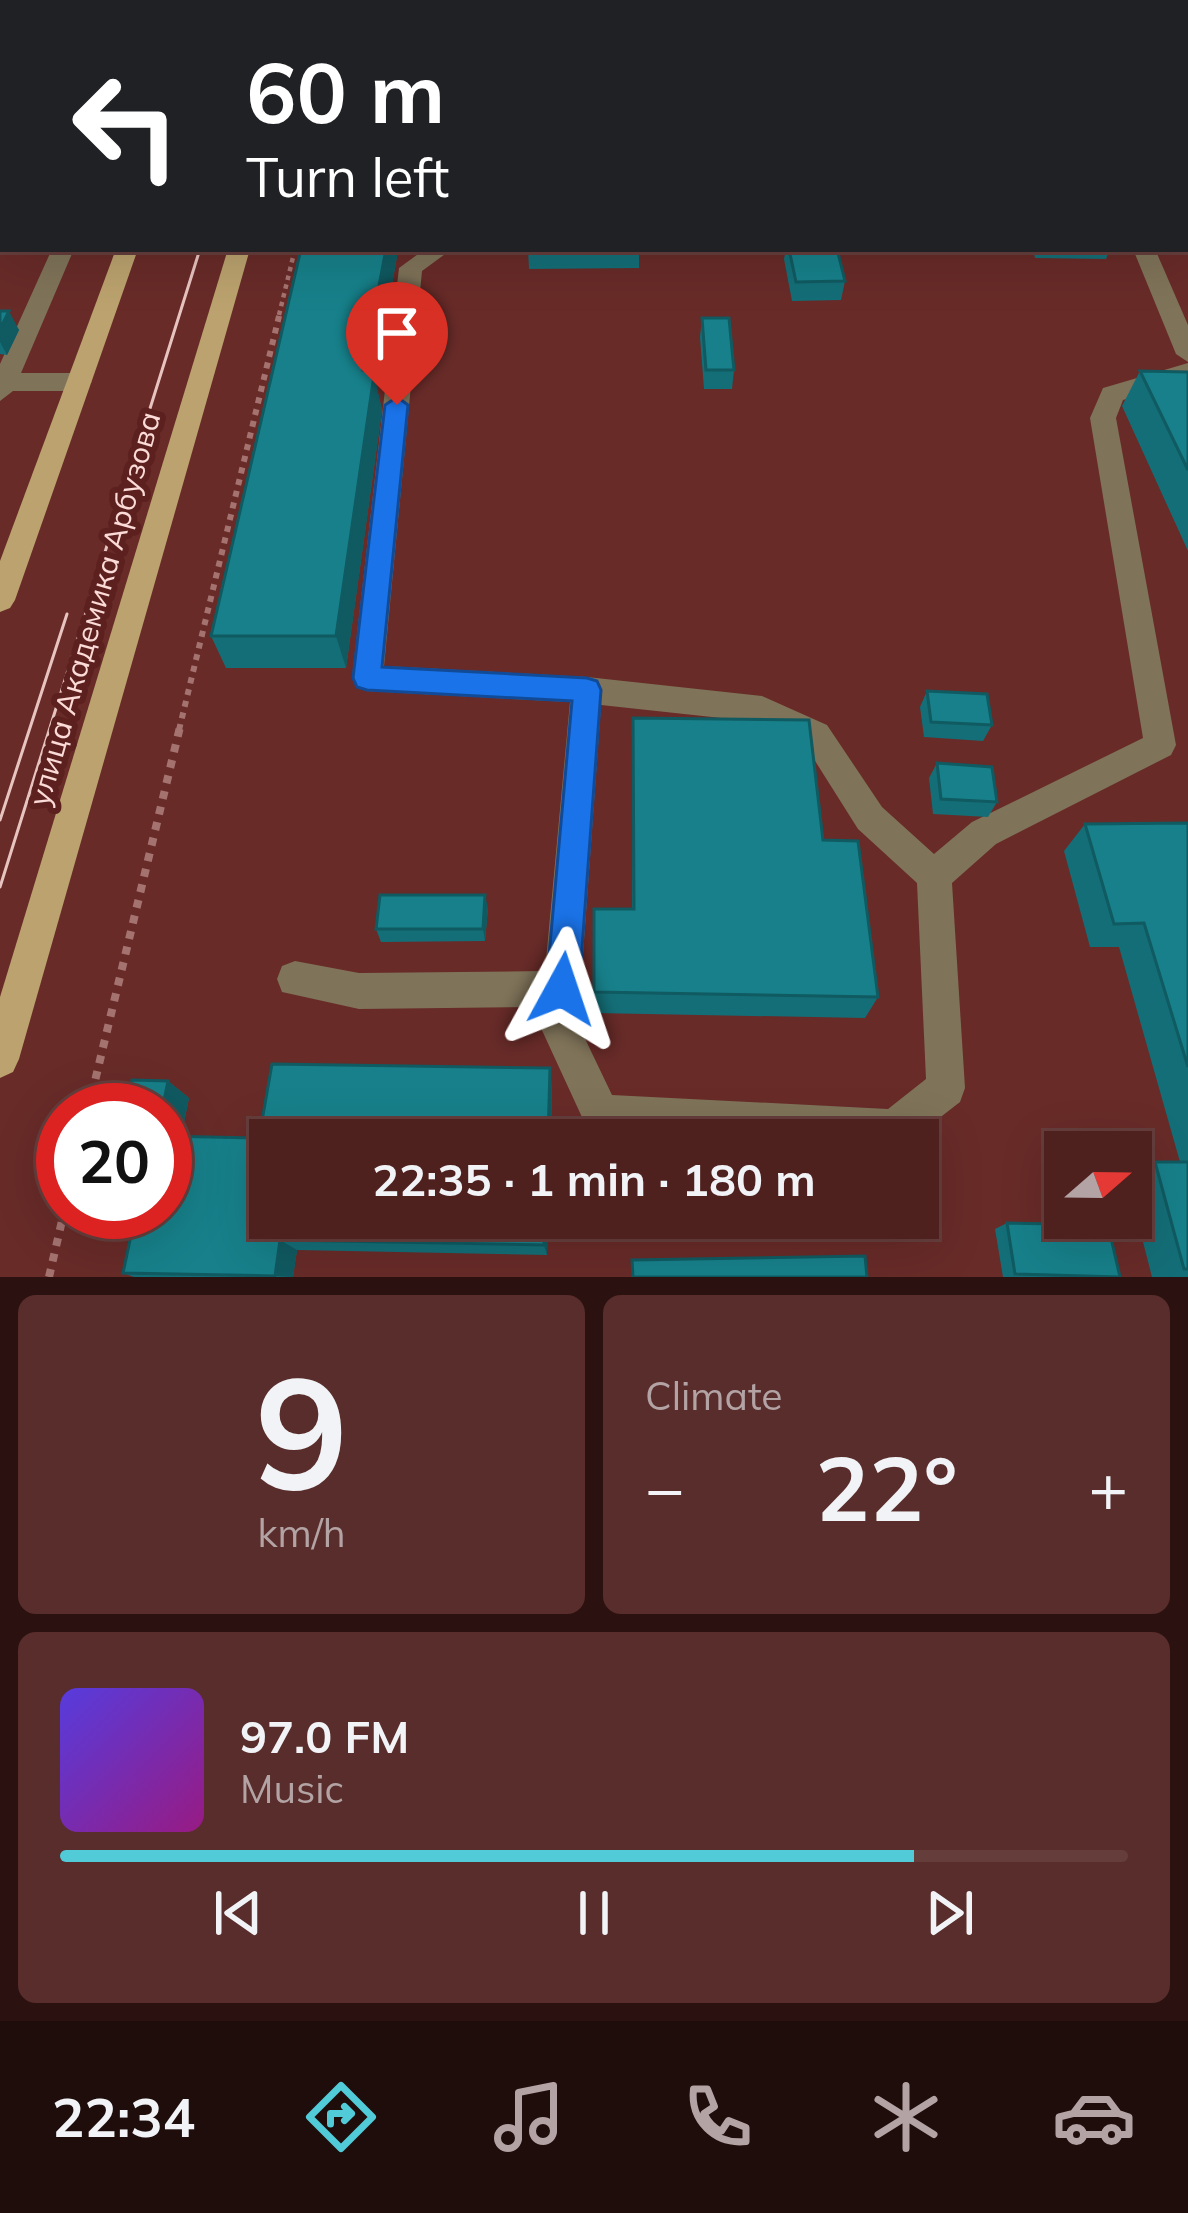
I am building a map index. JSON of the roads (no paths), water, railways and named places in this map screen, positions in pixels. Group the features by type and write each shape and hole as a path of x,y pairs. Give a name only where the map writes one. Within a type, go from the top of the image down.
{"main road":[{"path":"0,600 126,252"},
{"name":"улица Академика Арбузова","path":"0,1059 238,252"}],"street":[{"path":"62,252 1,385 79,382"},
{"path":"436,252 411,268 367,678 587,690 762,709 816,735 870,818 934,876 946,1088 894,1129 601,1114 559,1026 587,690"},
{"path":"1145,252 1188,354"},
{"path":"934,876 984,833 1160,745 1103,418 1112,394 1188,372"},
{"path":"295,979 359,992 562,989"}],"tram line":[{"path":"0,887 199,252"},
{"path":"0,820 67,614"}]}
